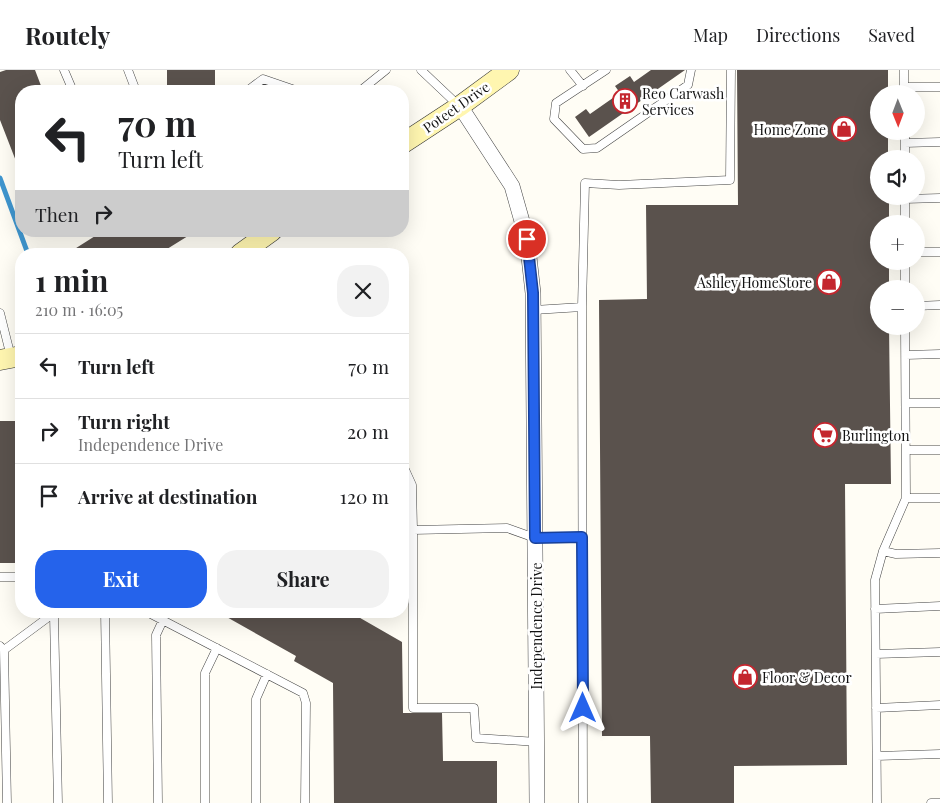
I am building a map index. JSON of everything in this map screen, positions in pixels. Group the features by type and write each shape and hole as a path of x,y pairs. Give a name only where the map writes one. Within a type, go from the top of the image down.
{"street":[{"name":"Poteet Drive","path":"409,139 460,106 509,70"},
{"name":"Independence Drive","path":"460,106 512,186 527,239 534,310 537,803"},
{"path":"248,248 264,237"}],"lane":[{"path":"64,70 70,85"},
{"path":"128,70 134,85"},
{"path":"367,85 386,70"},
{"path":"421,70 460,106"},
{"path":"570,70 584,86"},
{"path":"606,70 556,103 554,119 583,149 597,148 688,85 691,70"},
{"path":"584,803 582,307 585,183 619,185 730,180 732,70"},
{"path":"904,70 904,85"},
{"path":"255,85 263,79 280,85"},
{"path":"925,88 940,87"},
{"path":"905,150 905,143 940,142"},
{"path":"925,198 940,198"},
{"path":"925,252 940,252"},
{"path":"925,306 940,305"},
{"path":"534,310 582,307"},
{"path":"0,314 11,358"},
{"path":"877,803 875,580 883,551 906,498 906,335"},
{"path":"906,355 940,354"},
{"path":"906,403 940,403"},
{"path":"906,450 940,450"},
{"path":"409,479 412,485 413,530 413,708 474,708 476,738 536,742"},
{"path":"906,498 940,498"},
{"path":"413,530 506,528 535,538 582,537"},
{"path":"883,551 896,554 940,553"},
{"path":"0,577 15,577"},
{"path":"876,609 940,606"},
{"path":"7,803 2,648 47,618"},
{"path":"54,618 58,803"},
{"path":"105,618 108,803"},
{"path":"159,618 302,692 306,703 305,803"},
{"path":"158,803 156,635 163,620"},
{"path":"205,803 205,673 217,648"},
{"path":"876,654 940,652"},
{"path":"256,803 256,699 267,674"},
{"path":"876,708 940,706"},
{"path":"877,756 940,754"},
{"path":"930,803 940,803"}],"building":[{"path":"6,70 35,70 41,85 15,85 15,159 0,120 0,72"},
{"path":"167,70 215,70 215,85 167,85"},
{"name":"Reo Carwash Services","path":"651,70 685,70 589,137 575,117 586,109 590,114 620,93 615,86 630,76 634,82"},
{"path":"737,70 888,70 888,85 870,85 870,140 888,140 888,150 870,150 870,205 889,205 889,215 870,215 870,270 889,270 889,280 870,280 870,335 889,335 891,484 845,484 847,765 734,766 734,803 651,803 650,736 602,736 599,300 647,299 646,205 738,205"},
{"path":"94,237 186,237 169,248 76,248"},
{"path":"0,421 15,421 15,563 0,563"},
{"path":"228,618 360,618 402,642 403,713 442,713 443,761 497,761 497,803 334,803 333,683 294,661 296,656"}],"waterway":[{"path":"0,178 15,219"},
{"path":"22,237 26,248"}],"place":[{"name":"Reo Carwash Services","path":"625,101"},
{"name":"Home Zone","path":"844,129"},
{"name":"Ashley HomeStore","path":"829,282"},
{"name":"Burlington","path":"825,435"},
{"name":"Floor & Decor","path":"745,677"}],"route":[{"path":"527,239 533,293 535,538 582,537 583,708"}]}
